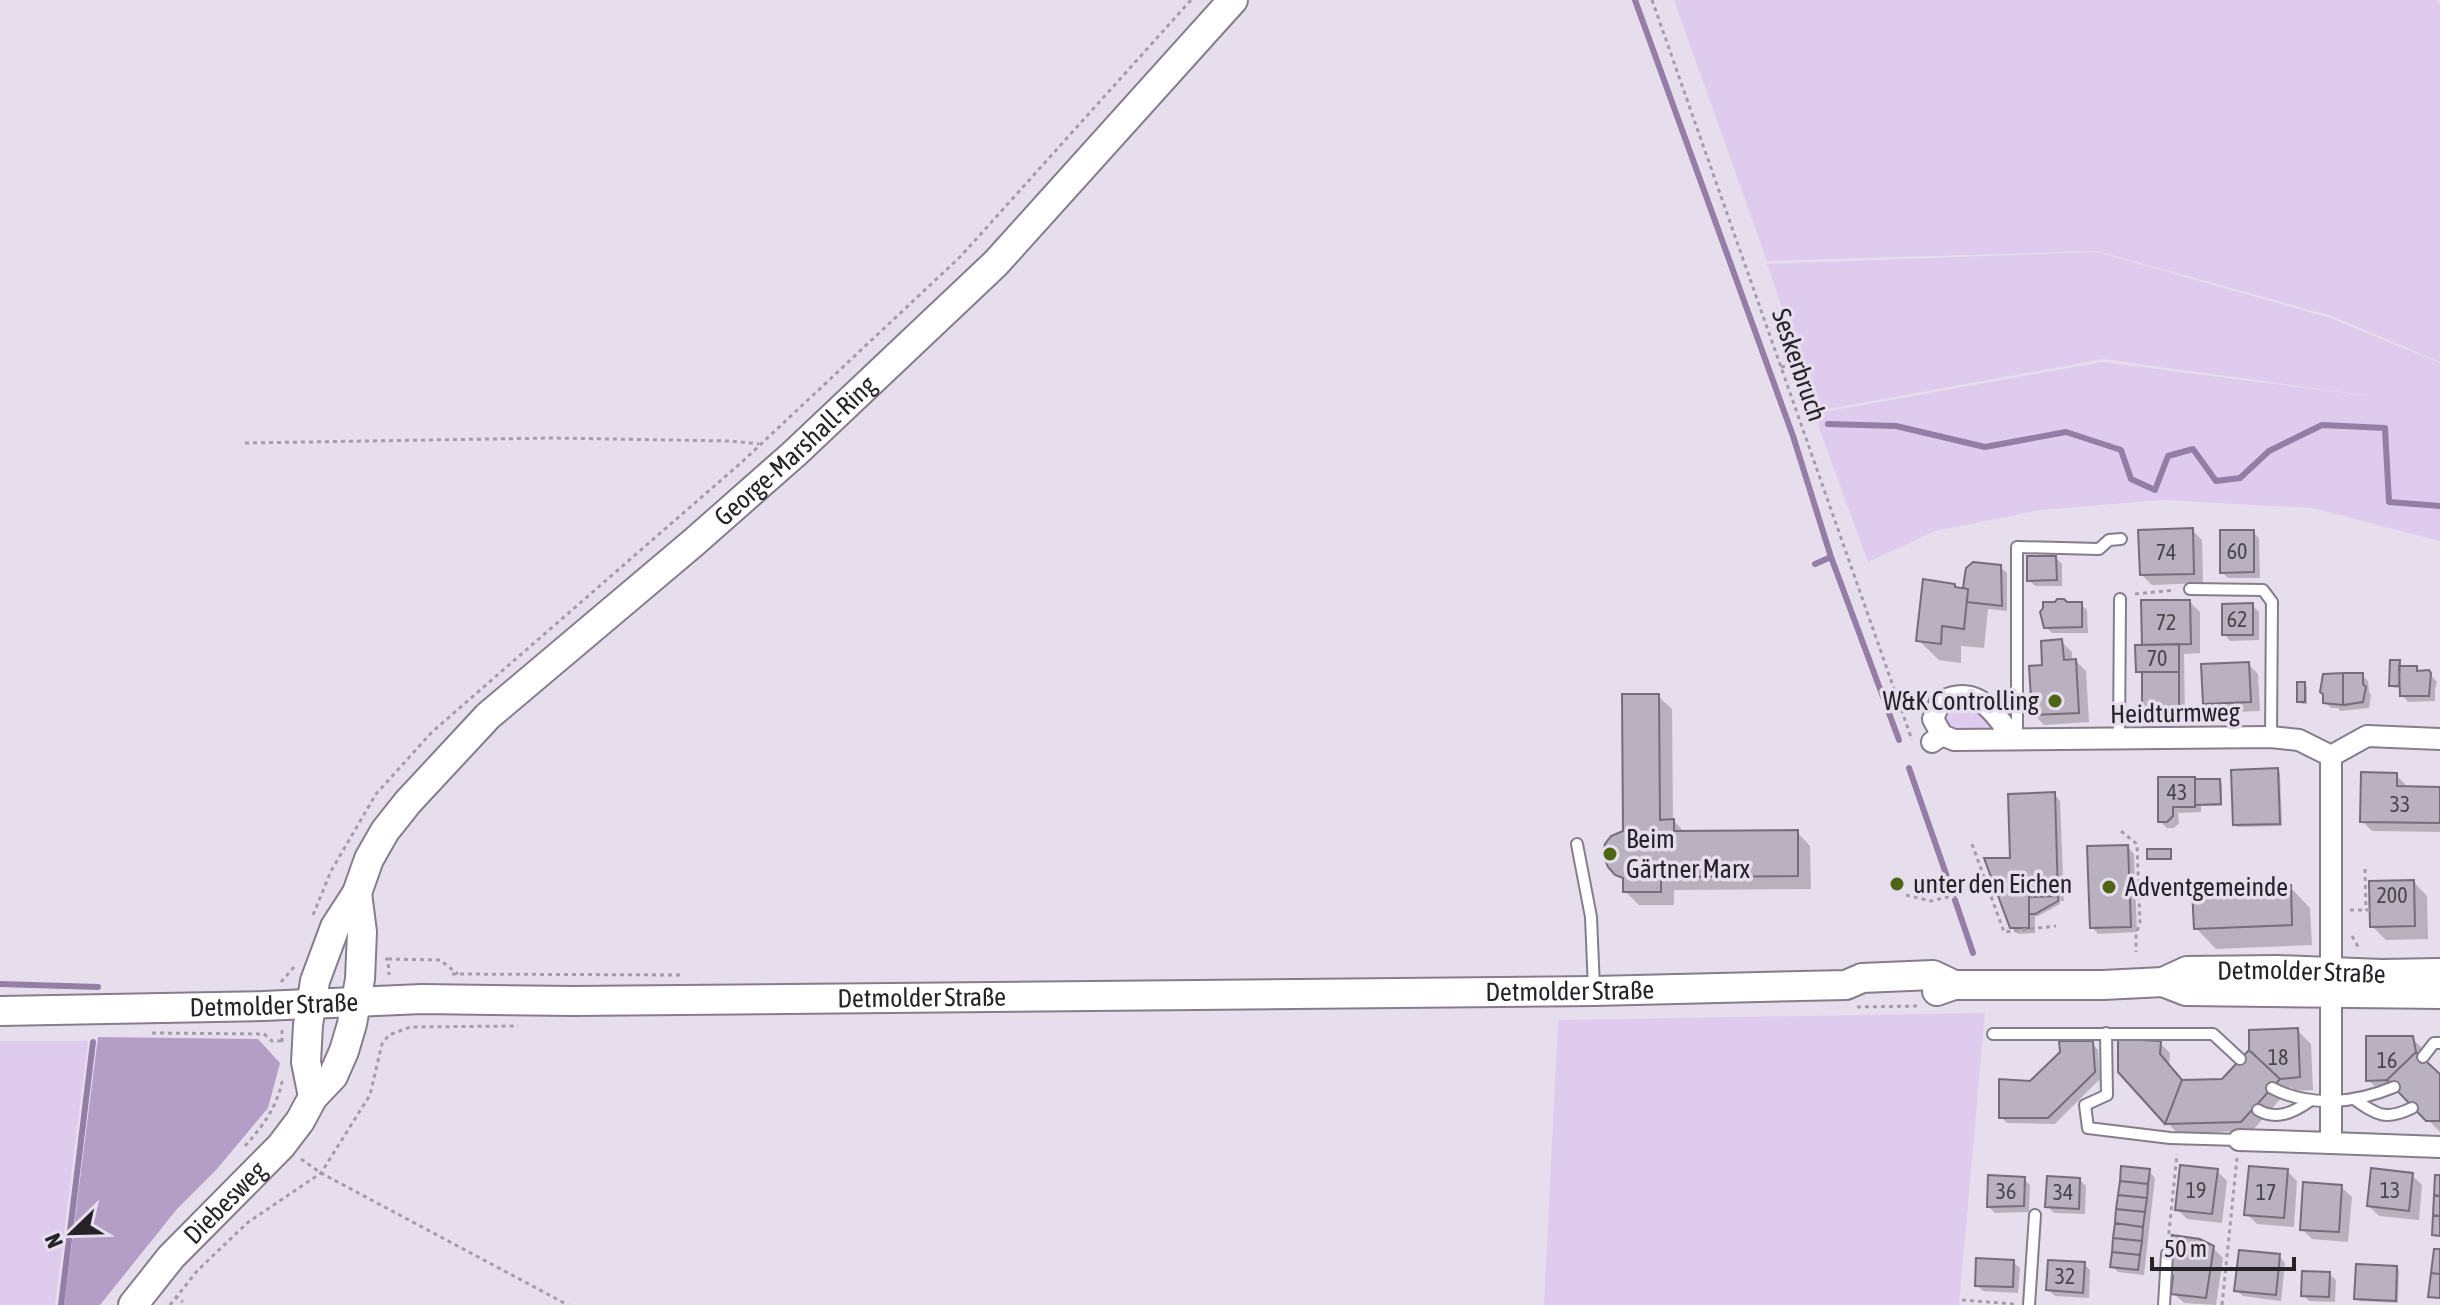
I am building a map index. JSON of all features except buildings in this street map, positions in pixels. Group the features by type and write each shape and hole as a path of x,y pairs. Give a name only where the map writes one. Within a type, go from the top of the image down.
{"main road":[{"name":"George-Marshall-Ring","path":"311,1004 315,981 335,927 357,893 369,859 385,831 408,802 488,716 773,472 996,263 1233,0"},
{"name":"George-Marshall-Ring","path":"356,1001 362,932 357,893"},
{"name":"Detmolder Straße","path":"0,1011 356,1001 1594,991 1846,985 1862,993 1934,992 1954,985 2163,982 2187,971 2440,994"},
{"name":"Detmolder Straße","path":"2330,982 2440,973"},
{"name":"Diebesweg","path":"133,1305 171,1257 281,1146 300,1121 313,1097 333,1076 344,1051 356,1001"},
{"path":"311,1004 306,1062 313,1097"}],"street":[{"path":"1929,740 1940,702 1955,694 1975,698 1985,704 2016,740"},
{"path":"2331,1143 2331,756 2367,736 2440,739"},
{"name":"Heidturmweg","path":"1929,740 2271,737 2299,740 2331,756"},
{"path":"2239,1140 2440,1147"}],"lane":[{"path":"2016,740 2017,547 2099,549 2109,540 2121,539"},
{"path":"2190,589 2263,590 2272,602 2271,737"},
{"path":"2119,740 2120,599"},
{"path":"1577,844 1591,917 1594,991"},
{"path":"2106,1033 2107,1095 2085,1105 2088,1128 2170,1138 2239,1140"},
{"path":"1993,1034 2213,1034 2240,1059"},
{"path":"2423,1057 2434,1043 2440,1043"},
{"path":"2272,1088 2310,1101 2332,1101 2375,1095 2394,1087"},
{"path":"2354,1099 2376,1115 2389,1116 2412,1108"},
{"path":"2258,1110 2275,1116 2294,1112 2310,1101"},
{"path":"2028,1305 2035,1215"},
{"path":"2164,1305 2167,1254"}],"path":[{"path":"309,925 331,871 376,794 432,732 761,445 961,256 1191,0"},
{"name":"Seskerbruch","path":"1652,0 1781,367 1929,740"},
{"path":"1781,367 1801,363"},
{"path":"245,443 552,438 730,441 761,445"},
{"path":"2120,599 2130,594 2190,589"},
{"path":"2121,831 2137,844 2140,924 2136,933 2136,952"},
{"path":"1972,844 2004,932 2056,926"},
{"path":"2350,910 2368,910 2365,869"},
{"path":"1906,895 1931,901 1996,889"},
{"path":"388,959 440,960 458,974"},
{"path":"281,982 298,962"},
{"path":"282,1027 283,1049"},
{"path":"196,1034 264,1034 272,1041 281,1041"},
{"path":"170,1305 197,1271 247,1223 321,1173 370,1095 382,1044 389,1035"},
{"path":"244,1148 265,1124 279,1097 284,1076"},
{"path":"2222,1305 2239,1140"},
{"path":"2167,1254 2178,1149"},
{"path":"321,1173 568,1305"},
{"path":"1962,1300 2028,1305"}],"shaded area":[{"path":"1674,0 2436,0 2440,4 2440,362 2332,316 2097,251 1767,261"},
{"path":"2097,252 2330,318 2440,363 2440,541 2313,508 2161,500 2040,510 1935,531 1868,562 1814,414 2102,362 2400,400 2103,359 1817,411 1767,264"},
{"path":"1966,701 1988,719 1992,728 1958,735 1944,725 1947,707"},
{"path":"1985,1013 1959,1305 1544,1305 1558,1020"},
{"path":"98,1037 258,1039 280,1063 268,1108 217,1169 177,1209 100,1305 64,1305"},
{"path":"0,1041 88,1041 55,1305 0,1305"}],"waterway":[{"path":"1635,0 1793,436 1831,557 1899,740"},
{"path":"1828,424 1896,426 1985,447 2066,432 2121,450 2131,479 2155,490 2168,456 2193,449 2216,481 2240,478 2269,451 2322,425 2385,428 2389,502 2440,506"},
{"path":"1815,564 1831,557"},
{"path":"1909,768 1952,891"},
{"path":"1955,900 1973,953"},
{"path":"0,984 98,987"},
{"path":"61,1305 93,1042"}],"place":[{"name":"W&K Controlling","path":"2055,701"},
{"name":"Beim Gärtner Marx","path":"1610,854"},
{"name":"unter den Eichen","path":"1897,884"},
{"name":"Adventgemeinde","path":"2109,887"}]}
